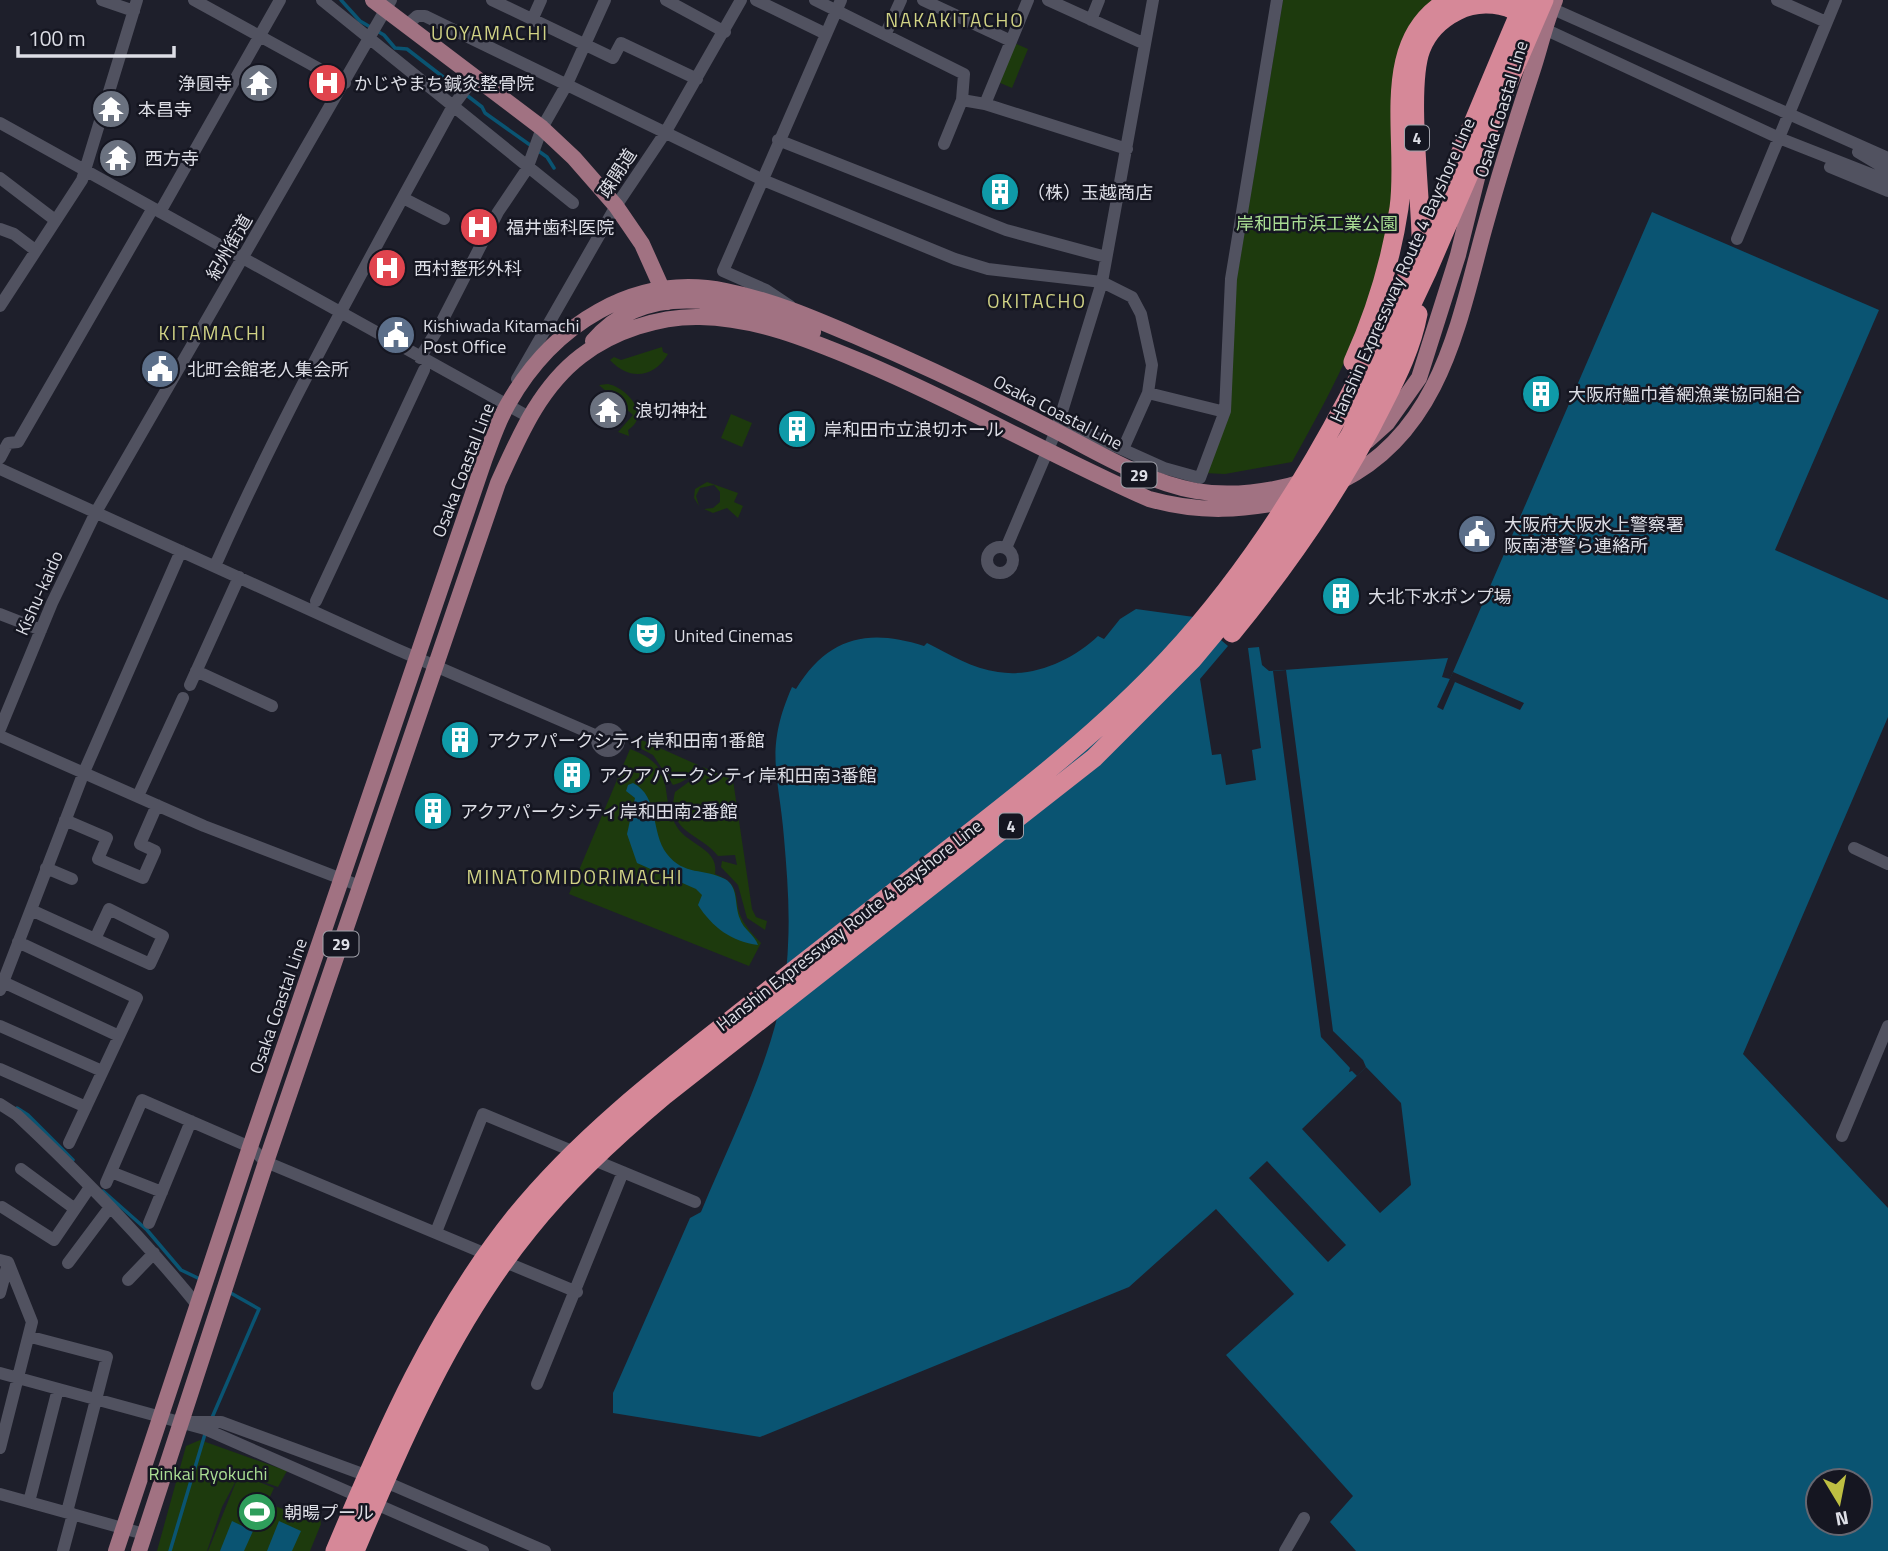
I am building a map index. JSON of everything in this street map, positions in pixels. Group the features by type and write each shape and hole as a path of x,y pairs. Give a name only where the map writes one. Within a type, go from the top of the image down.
{"highway":[{"name":"4","path":"1204,618 1269,521 1364,336 1381,287 1399,206 1401,92 1406,51 1424,19 1449,0"},
{"name":"4","path":"1094,758 1155,712 1185,683 1269,587 1349,467 1392,386 1412,340 1420,303 1422,271 1415,79 1421,49 1437,25 1463,9 1519,3"},
{"name":"Hanshin Expressway Route 4 Bayshore Line","path":"335,1551 435,1335 490,1250 546,1181 655,1080 1093,732 1170,657 1204,618 1279,518 1352,393 1401,289 1519,3"},
{"name":"Hanshin Expressway Route 4 Bayshore Line","path":"355,1551 400,1447 450,1345 507,1258 555,1197 622,1131 665,1095 1094,758 1147,707 1220,627 1289,534 1322,483 1396,342 1550,3"}],"main road":[{"path":"383,3 407,25 463,93 542,128 616,206 642,244 665,295"},
{"name":"Osaka Coastal Line","path":"116,1551 250,1147 485,458 507,405 553,345 570,329 611,303 724,290 796,310 901,355 1151,480 1220,493 1294,485 1331,472 1380,430 1408,397 1427,357 1458,255 1483,152 1503,47 1519,3"},
{"name":"Osaka Coastal Line","path":"139,1551 266,1161 498,483 529,418 550,386 580,356 615,335 675,318 722,318 820,344 962,406 1149,499 1182,508 1216,511 1297,499 1352,475 1379,455 1422,411 1453,347 1503,160 1545,30 1550,3"},
{"path":"580,356 612,323 665,295 755,309 815,332 820,344"}],"street":[{"path":"0,306 86,170 135,5 102,0"},
{"path":"194,0 345,83"},
{"path":"0,457 8,443 18,442 280,0"},
{"path":"322,0 463,93 527,169 573,203"},
{"path":"492,0 614,58 621,43 697,79"},
{"path":"532,20 541,0"},
{"path":"316,601 439,327 498,212 527,169 542,128 586,46 605,0"},
{"path":"666,0 725,32"},
{"name":"疎開道","path":"507,405 513,386 616,206 665,132 725,32 741,0"},
{"path":"756,0 824,33"},
{"path":"815,0 839,5 964,74 962,100 944,144"},
{"path":"886,33 901,0"},
{"path":"923,0 1011,41"},
{"path":"985,104 1028,0"},
{"path":"1048,0 1145,44"},
{"path":"1091,20 1099,0"},
{"path":"1006,548 1056,431 1102,282 1153,0"},
{"path":"1056,431 1077,429 1164,468 1200,478 1225,411 1231,279 1277,0"},
{"path":"1534,0 1550,3 1789,115 1888,158"},
{"path":"1777,0 1826,22"},
{"path":"1738,239 1836,0"},
{"name":"紀州街道","path":"96,512 345,83 372,32 383,3"},
{"path":"1519,3 1545,30 1702,102 1737,125 1888,181"},
{"path":"796,310 766,290 723,271 824,33 839,5"},
{"path":"407,25 417,16 425,16 763,180 955,259 988,269 1102,282 1123,290 1138,305 1152,365 1148,393 1123,449"},
{"path":"215,566 250,486 338,313 463,93"},
{"path":"962,100 985,104 1126,149"},
{"path":"0,123 338,313 422,364 529,418"},
{"path":"1816,127 1888,170"},
{"path":"778,140 1006,230 1106,257"},
{"path":"1778,141 1888,191"},
{"path":"0,178 55,220"},
{"path":"403,198 444,219"},
{"path":"0,229 14,234 35,250"},
{"path":"1148,393 1221,411"},
{"path":"0,469 597,736"},
{"name":"Kishu-kaido","path":"0,729 5,703 96,512"},
{"path":"119,1036 1,986 84,772 181,551"},
{"path":"190,685 239,576"},
{"path":"0,614 40,629"},
{"path":"196,671 272,706"},
{"path":"138,796 183,698"},
{"path":"0,736 157,805 360,886"},
{"path":"65,820 107,838 98,859 143,878 155,851 140,845 157,805"},
{"path":"1854,848 1888,864"},
{"path":"47,868 72,879"},
{"path":"31,910 150,964 163,936 109,909 95,939"},
{"path":"18,942 137,998 69,1143"},
{"path":"0,1026 102,1071"},
{"path":"1842,1136 1888,1026"},
{"path":"0,1069 86,1107"},
{"path":"162,1192 108,1177 142,1100 250,1147 266,1161 577,1292"},
{"path":"0,1104 17,1115 110,1207 154,1253 198,1306"},
{"path":"436,1232 483,1114 695,1202"},
{"path":"149,1223 191,1121"},
{"path":"21,1169 75,1209"},
{"path":"537,1384 577,1292 623,1172"},
{"path":"2,1207 54,1240 90,1187"},
{"path":"68,1263 110,1207"},
{"path":"128,1280 154,1253"},
{"path":"0,1293 4,1261"},
{"path":"0,1448 31,1338 32,1322 4,1261"},
{"path":"31,1338 107,1356 63,1551"},
{"path":"0,1373 205,1429 483,1551"},
{"path":"29,1502 58,1389"},
{"path":"180,1422 221,1422 396,1486 526,1547 545,1551"},
{"path":"0,1495 144,1534"},
{"path":"1285,1551 1304,1518"}],"green space":[{"name":"岸和田市浜工業公園","path":"1283,0 1432,0 1413,23 1401,46 1395,69 1392,93 1394,169 1390,218 1376,281 1345,361 1292,462 1225,474 1204,473 1228,412 1234,295"},
{"path":"1014,43 1028,49 1012,88 998,82"},
{"path":"662,347 663,352 668,354 662,362 649,372 641,374 625,371 610,360 614,357 621,360"},
{"path":"608,384 623,391 637,410 635,424 628,430 629,436 618,432 633,415 599,385"},
{"path":"731,414 752,423 742,447 721,438"},
{"path":"707,482 738,493 734,502 743,506 738,518 727,508 713,513 704,509 713,508 720,502 720,492 714,485 700,488 696,496 699,506 694,498 695,489"},
{"path":"635,737 698,765 688,778 673,785 653,755 632,744"},
{"path":"630,749 656,764 662,773 671,815 677,827 708,853 715,865 715,874 734,888 743,921 761,943 749,966 569,894"},
{"path":"703,767 733,780 752,909 756,917 767,921 765,930 747,918 738,885 721,867 722,861 737,865 735,855 718,856 686,831 675,816 675,792 694,778"},
{"name":"Rinkai Ryokuchi","path":"200,1440 287,1471 278,1487 240,1474 274,1488 267,1503 312,1520 315,1516 314,1503 318,1505 321,1524 310,1551 208,1551 238,1477 222,1507 207,1551 157,1551 186,1446"}],"water":[{"path":"1652,212 1879,310 1775,550 1888,600 1888,717 1743,1054 1888,1208 1888,1551 1356,1551 1330,1522 1353,1496 1226,1355 1294,1294 1216,1209 1129,1287 760,1437 613,1413 613,1393 690,1218 701,1212 756,1082 778,1014 785,980 789,918 776,762 778,729 792,687 796,689 808,671 822,658 851,641 885,638 924,646 927,643 979,668 1011,673 1025,672 1065,660 1098,636 1104,639 1120,619 1136,609 1194,617 1228,646 1200,679 1212,755 1221,754 1226,785 1256,780 1252,750 1261,748 1248,648 1259,647 1262,665 1269,671 1448,658 1442,677 1450,679","holes":["1366,1067 1401,1103 1411,1185 1380,1213 1302,1129","1267,1161 1346,1245 1328,1262 1249,1178"]},
{"path":"633,783 642,789 647,797 658,836 667,854 680,866 729,882 742,923 758,945 740,941 716,927 698,905 702,895 696,889 637,863 627,834 635,798 626,791 628,785"},
{"path":"232,1521 253,1531 244,1551 220,1551"},
{"path":"279,1521 301,1531 292,1551 267,1551"}],"pier":[{"path":"1286,670 1333,1031 1363,1060 1366,1067 1357,1076 1352,1071 1349,1072 1350,1068 1321,1037 1273,671"},
{"path":"1453,672 1524,703 1520,710 1455,682 1443,710 1437,707"}],"waterway":[{"path":"341,0 360,21 384,35 395,48 407,49 482,107 485,113 547,157 554,168"},
{"path":"17,1108 28,1115 73,1160"},
{"path":"103,1191 147,1230 181,1270 202,1280"},
{"path":"211,1420 259,1309 229,1292"},
{"path":"170,1551 205,1434"}],"place":[{"name":"浄圓寺","path":"259,83"},
{"name":"かじやまち鍼灸整骨院","path":"327,83"},
{"name":"本昌寺","path":"111,109"},
{"name":"西方寺","path":"118,158"},
{"name":"（株）玉越商店","path":"1000,192"},
{"name":"福井歯科医院","path":"479,227"},
{"name":"西村整形外科","path":"387,268"},
{"name":"Kishiwada Kitamachi Post Office","path":"396,335"},
{"name":"北町会館老人集会所","path":"160,369"},
{"name":"大阪府鰮巾着網漁業協同組合","path":"1541,394"},
{"name":"浪切神社","path":"608,410"},
{"name":"岸和田市立浪切ホール","path":"797,429"},
{"name":"大阪府大阪水上警察署 阪南港警ら連絡所","path":"1477,534"},
{"name":"大北下水ポンプ場","path":"1341,596"},
{"name":"United Cinemas","path":"647,635"},
{"name":"アクアパークシティ岸和田南1番館","path":"460,740"},
{"name":"アクアパークシティ岸和田南3番館","path":"572,775"},
{"name":"アクアパークシティ岸和田南2番館","path":"433,811"},
{"name":"朝暘プール","path":"257,1512"}],"district":[{"name":"NAKAKITACHO","path":"955,19"},
{"name":"UOYAMACHI","path":"490,32"},
{"name":"OKITACHO","path":"1037,300"},
{"name":"KITAMACHI","path":"213,332"},
{"name":"MINATOMIDORIMACHI","path":"575,876"}]}
